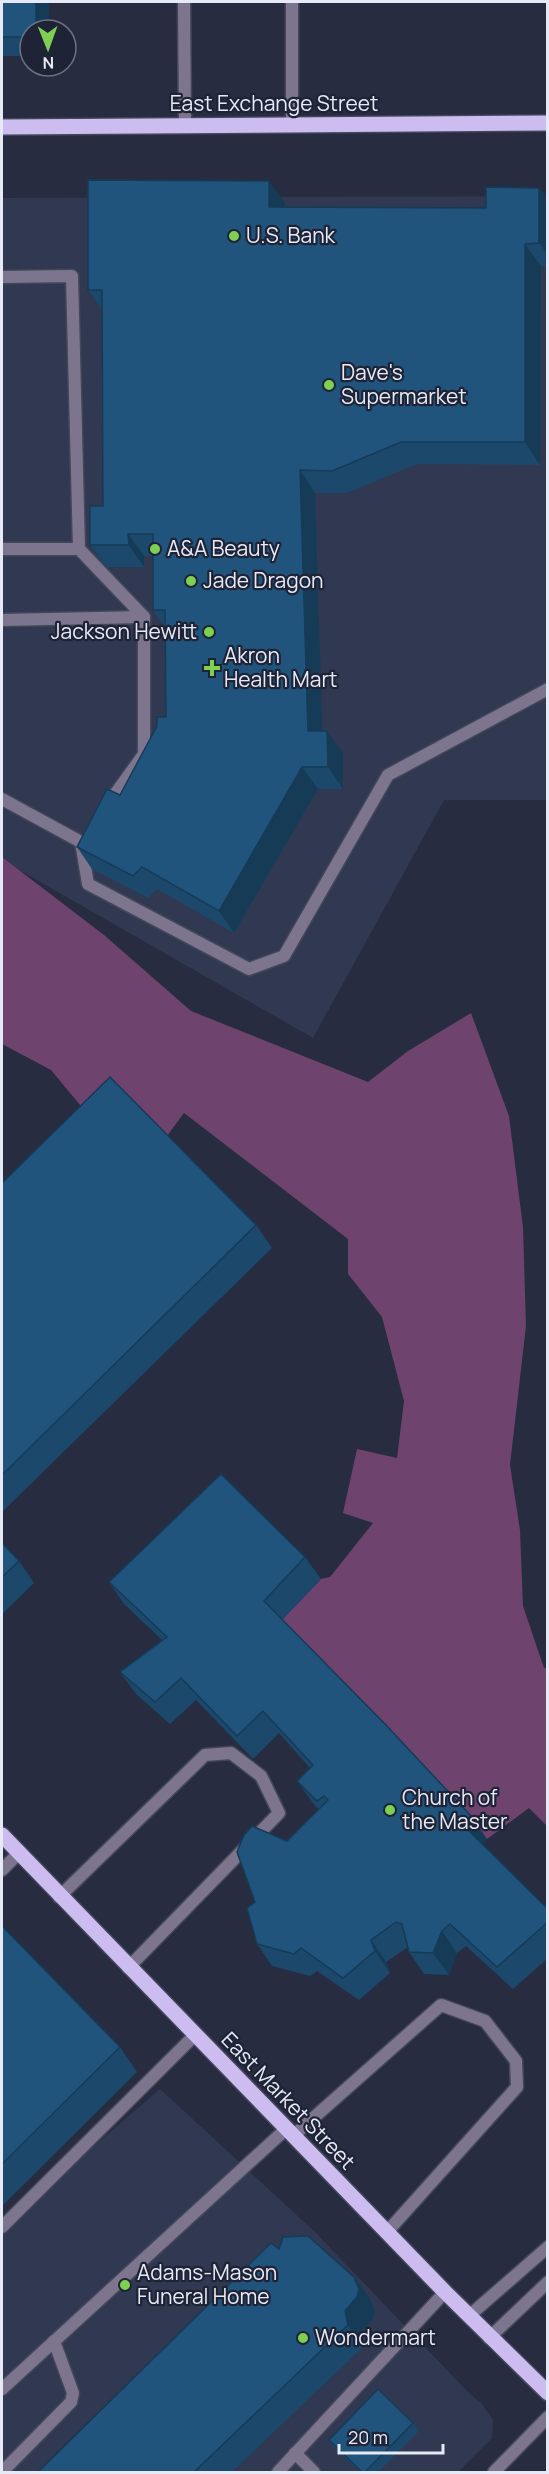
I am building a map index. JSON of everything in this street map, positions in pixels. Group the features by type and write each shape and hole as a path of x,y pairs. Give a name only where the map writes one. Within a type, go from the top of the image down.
{"main road":[{"name":"East Exchange Street","path":"2,127 548,123"},
{"name":"East Market Street","path":"2,1835 59,1897 489,2337 548,2393"}],"street":[{"path":"184,2 185,125"},
{"path":"292,2 292,125"},
{"path":"2,276 72,276 79,549 144,617 144,754 102,813"},
{"path":"2,549 79,549"},
{"path":"2,620 144,617"},
{"path":"2,799 85,837 88,884 249,969 284,956 388,775 548,689"},
{"path":"59,1897 205,1755 231,1753 261,1776 279,1813 128,1968"},
{"path":"2,1870 19,1853"},
{"path":"2,2389 290,2132 441,2005 485,2021 516,2061 517,2086 387,2232"},
{"path":"2,2227 195,2035"},
{"path":"470,2315 548,2247"},
{"path":"489,2337 548,2282"},
{"path":"278,2472 445,2292"},
{"path":"2,2472 71,2402 73,2393 54,2341"},
{"path":"494,2472 548,2417"},
{"path":"295,2454 314,2472"}],"shaded area":[{"path":"547,196 547,800 444,800 313,1038 2,860 2,198"},
{"path":"2,857 104,935 191,1011 368,1082 408,1051 471,1013 509,1116 523,1227 526,1326 510,1465 520,1530 523,1606 544,1668 547,1668 547,1826 529,1808 487,1839 400,1746 279,1623 321,1579 330,1577 373,1523 343,1513 357,1449 397,1458 404,1401 382,1317 348,1274 348,1239 184,1113 167,1136 90,1117 51,1070 2,1044"},
{"path":"160,2089 316,2233 482,2404 493,2420 492,2438 458,2472 2,2472 2,2225"}],"building":[{"path":"2,2 36,2 36,18 18,18 18,37 2,37"},
{"path":"88,180 269,181 269,207 486,208 486,187 539,188 539,243 525,244 525,442 401,442 332,471 300,470 308,731 327,731 328,767 302,767 219,911 142,867 133,876 77,847 107,789 120,795 157,726 157,717 166,717 165,610 153,610 153,534 128,534 129,545 90,545 90,506 103,506 102,290 88,290"},
{"path":"110,1077 256,1225 2,1475 2,1183"},
{"name":"Church of the Master","path":"221,1474 305,1557 264,1601 385,1724 472,1817 464,1826 548,1909 548,1922 497,1967 450,1924 442,1931 433,1953 409,1952 402,1924 396,1922 371,1940 375,1951 343,1978 301,1948 294,1954 257,1944 247,1908 255,1902 237,1852 244,1835 252,1826 287,1841 328,1800 324,1796 317,1801 297,1781 313,1765 263,1711 237,1736 181,1678 155,1702 120,1672 167,1637 109,1582"},
{"path":"2,1543 19,1561 2,1577"},
{"path":"2,1926 120,2047 2,2164"},
{"path":"308,2236 354,2277 359,2289 357,2297 345,2311 348,2325 194,2472 38,2472 271,2243 279,2249 283,2237"},
{"path":"378,2389 413,2423 365,2472 362,2472 329,2440"}],"place":[{"name":"U.S. Bank","path":"234,236"},
{"name":"Dave's Supermarket","path":"329,385"},
{"name":"A&A Beauty","path":"155,549"},
{"name":"Jade Dragon","path":"191,581"},
{"name":"Jackson Hewitt","path":"209,632"},
{"name":"Akron Health Mart","path":"212,668"},
{"name":"Church of the Master","path":"390,1810"},
{"name":"Adams-Mason Funeral Home","path":"125,2285"},
{"name":"Wondermart","path":"303,2338"}]}
